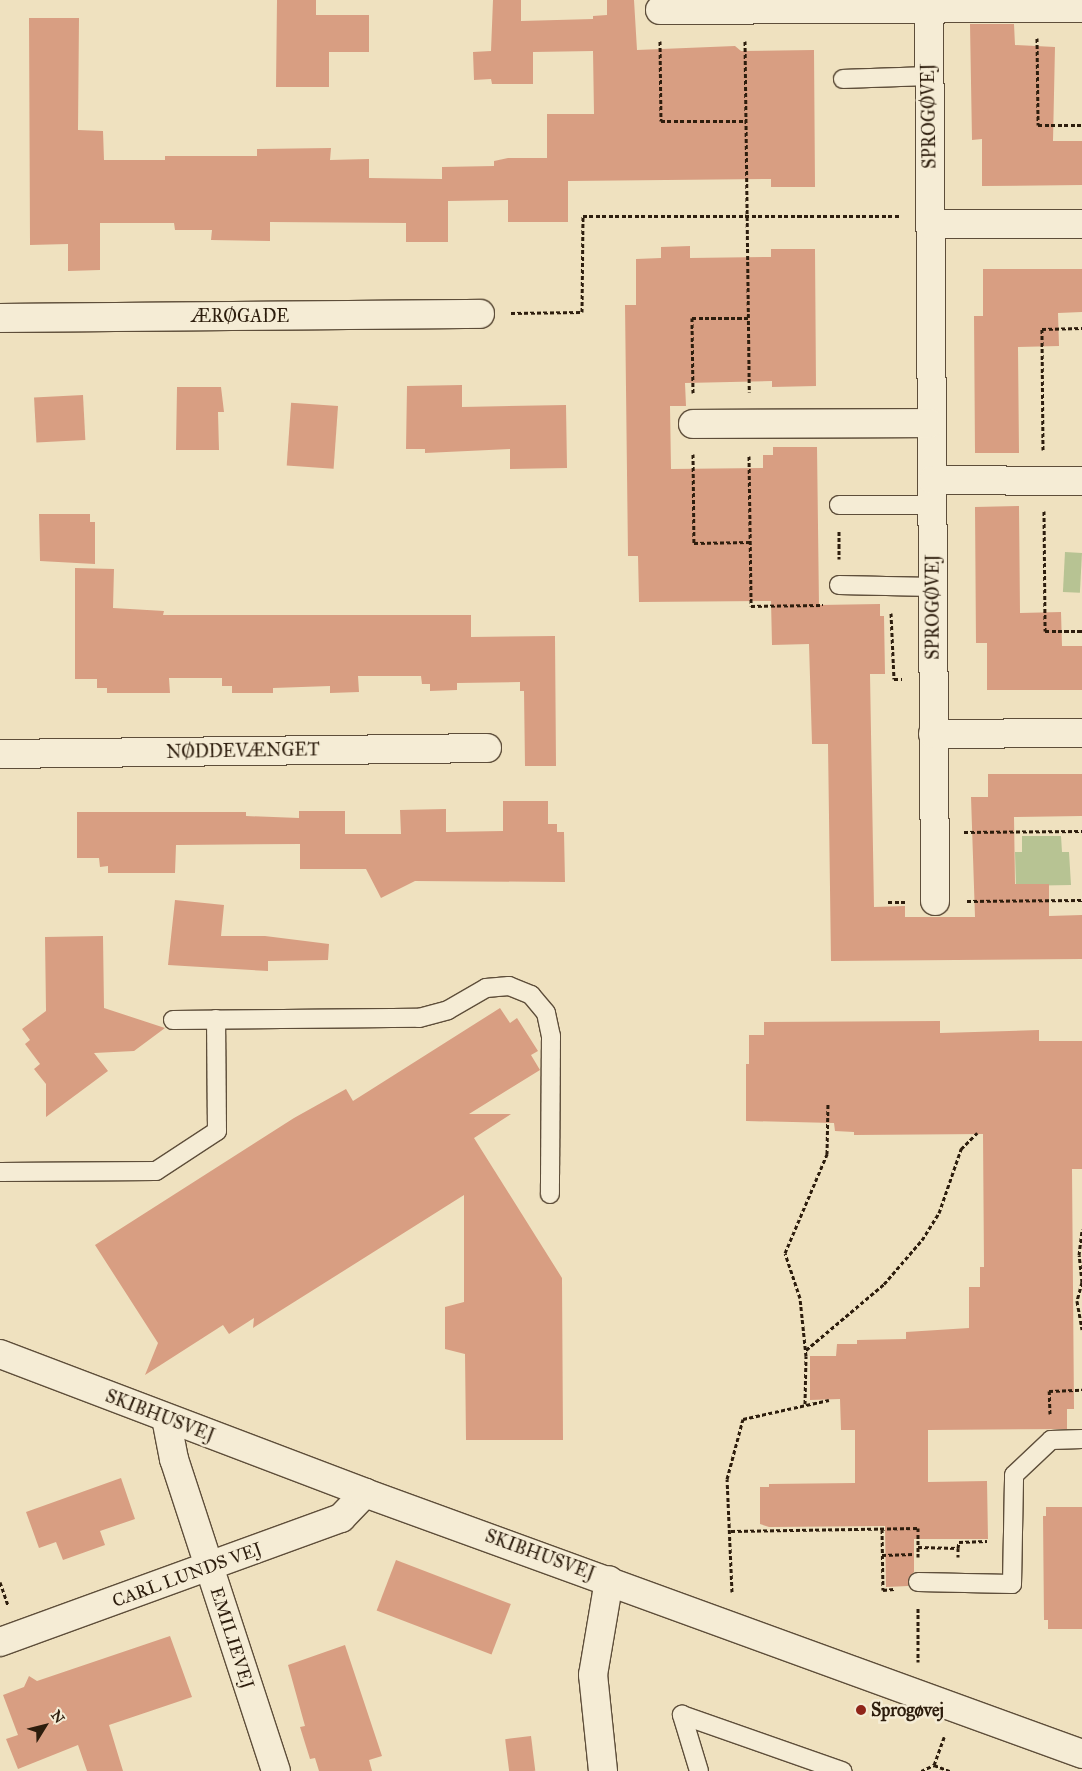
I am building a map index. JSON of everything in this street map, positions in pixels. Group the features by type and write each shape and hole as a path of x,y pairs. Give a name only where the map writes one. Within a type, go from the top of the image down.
{"street":[{"path":"660,10 1082,8"},
{"name":"SPROGØVEJ","path":"929,9 930,423 933,492 935,901"},
{"path":"930,224 1082,224"},
{"name":"ÆRØGADE","path":"0,318 480,314"},
{"path":"693,424 930,423"},
{"path":"933,492 1082,481"},
{"path":"933,734 1082,734"},
{"name":"NØDDEVÆNGET","path":"0,754 487,748"},
{"name":"SKIBHUSVEJ","path":"0,1354 365,1493 609,1580 1082,1754"},
{"name":"EMILIEVEJ","path":"166,1418 174,1459 276,1771"},
{"name":"CARL LUNDS VEJ","path":"0,1642 341,1518 365,1493"},
{"path":"603,1771 593,1676 609,1580"}],"lane":[{"path":"843,78 928,76"},
{"path":"839,505 933,492"},
{"path":"839,585 933,588"},
{"path":"173,1020 419,1018 448,1010 486,988 509,986 531,995 546,1013 551,1036 550,1194"},
{"path":"0,1172 156,1171 217,1132 216,1020"},
{"path":"918,1586 1012,1584 1014,1475 1051,1440 1082,1439"},
{"path":"699,1771 682,1714 799,1764 842,1771"}],"path":[{"path":"1037,8 1038,125 1082,125"},
{"path":"744,9 751,606 840,605 839,505"},
{"path":"660,10 661,121 746,120"},
{"path":"480,314 582,312 582,216 913,216 930,224"},
{"path":"934,832 1082,831"},
{"path":"888,902 1082,900"},
{"path":"805,1404 805,1351 800,1298 785,1253 827,1154 828,1103"},
{"path":"805,1351 884,1284 922,1240 939,1213 961,1149 976,1133"},
{"path":"1082,1229 1079,1255 1082,1282 1077,1301 1082,1330"},
{"path":"1051,1440 1049,1391 1082,1390"},
{"path":"727,1623 734,1581 727,1480 743,1419 829,1400"},
{"path":"731,1531 918,1528 918,1693"},
{"path":"882,1529 883,1590 918,1586"},
{"path":"958,1548 959,1542 1013,1541"},
{"path":"882,1555 918,1554"},
{"path":"921,1771 934,1765 950,1771"}],"green space":[{"path":"1065,552 1082,553 1080,593 1063,592"},
{"path":"1022,836 1061,836 1062,852 1069,852 1071,885 1016,886 1015,852 1022,852"}],"building":[{"path":"277,0 316,0 316,15 369,15 369,52 329,52 329,87 276,87"},
{"path":"493,0 521,0 521,21 593,19 593,16 607,15 607,0 634,0 637,50 735,46 741,51 814,50 815,187 771,187 771,179 568,181 568,222 508,222 508,200 448,201 448,242 406,242 406,223 270,222 270,241 211,240 212,230 175,230 174,223 100,223 100,270 68,271 68,244 30,245 29,18 79,18 78,130 103,131 104,160 165,160 165,156 257,156 257,149 331,148 330,160 369,159 369,178 442,179 442,167 494,166 494,161 508,158 547,158 547,114 594,114 593,51 533,52 533,84 492,84 491,79 474,80 473,52 491,51"},
{"path":"970,24 1014,24 1015,45 1055,47 1053,141 1082,141 1082,185 982,186 982,139 972,140"},
{"path":"690,246 690,258 771,257 771,249 815,249 816,386 772,387 772,381 685,383 686,406 670,406 671,469 763,468 763,455 773,455 773,447 817,447 819,605 880,604 880,616 884,616 885,674 870,674 874,907 905,906 905,917 975,917 971,797 988,797 988,774 1082,774 1082,816 1014,817 1015,884 1049,884 1049,916 1082,915 1082,959 831,961 828,744 812,744 809,644 772,645 771,601 639,602 638,556 628,556 625,305 636,305 636,259 661,258 661,247"},
{"path":"983,269 1082,269 1082,312 1058,313 1059,346 1018,347 1019,453 975,453 974,316 983,316"},
{"path":"462,385 462,407 566,405 567,468 510,469 510,449 425,453 425,449 406,449 407,386"},
{"path":"177,387 221,387 224,412 218,412 219,450 176,450"},
{"path":"83,395 85,440 36,443 34,398"},
{"path":"291,403 338,406 334,469 287,466"},
{"path":"1019,506 1020,613 1061,612 1062,646 1082,646 1082,690 987,690 987,643 976,643 975,507"},
{"path":"39,514 90,514 90,522 95,522 95,564 40,561"},
{"path":"75,568 114,569 113,608 164,611 163,615 471,615 471,637 555,636 556,766 525,766 524,691 520,691 520,682 457,683 457,690 430,691 430,684 422,684 421,676 358,676 359,692 330,693 330,686 273,688 273,693 232,693 232,686 222,686 222,678 169,678 170,693 107,693 107,688 97,688 97,679 75,679"},
{"path":"503,801 548,801 548,824 557,824 557,832 564,832 565,882 415,881 381,898 366,869 300,869 300,844 176,845 175,873 108,873 108,866 100,867 99,858 77,858 77,812 246,812 246,816 299,818 299,811 345,811 345,834 401,834 400,810 446,809 446,832 503,831"},
{"path":"175,900 224,905 221,936 265,936 329,944 328,960 268,961 268,971 168,965"},
{"path":"103,936 104,1008 165,1028 134,1051 94,1053 108,1071 46,1117 46,1084 34,1069 40,1064 25,1044 30,1040 22,1029 46,1011 45,937"},
{"path":"500,1008 510,1023 517,1018 538,1051 531,1055 540,1070 469,1114 511,1114 474,1138 562,1278 563,1440 466,1440 465,1354 445,1349 445,1307 464,1302 464,1195 253,1328 254,1318 229,1334 223,1325 145,1375 158,1343 95,1245 294,1118 346,1089 353,1101"},
{"path":"940,1021 940,1033 1039,1030 1039,1041 1082,1041 1082,1169 1072,1169 1074,1409 1067,1409 1067,1429 928,1430 928,1482 987,1481 988,1539 914,1539 914,1572 909,1577 908,1586 886,1587 885,1526 769,1527 760,1524 760,1487 769,1487 769,1484 855,1483 855,1430 841,1430 840,1399 810,1400 810,1356 836,1356 837,1344 857,1344 857,1340 906,1339 906,1332 969,1328 969,1287 980,1287 980,1267 984,1267 983,1134 854,1135 854,1132 835,1131 834,1123 746,1121 746,1064 749,1064 749,1035 764,1035 764,1022"},
{"path":"121,1478 135,1519 100,1531 105,1545 63,1560 56,1542 39,1548 26,1512"},
{"path":"1046,1507 1082,1507 1082,1629 1048,1629 1048,1620 1044,1620 1043,1516 1046,1516"},
{"path":"396,1560 511,1604 491,1654 377,1610"},
{"path":"170,1636 192,1697 109,1725 123,1771 87,1771 78,1745 18,1769 6,1739 18,1735 3,1695 24,1687 29,1676 37,1681"},
{"path":"345,1645 382,1756 369,1760 372,1771 319,1771 315,1758 310,1759 300,1727 305,1726 288,1665"},
{"path":"531,1736 535,1771 509,1771 505,1739"}],"place":[{"name":"Sprogøvej","path":"861,1710"}]}
